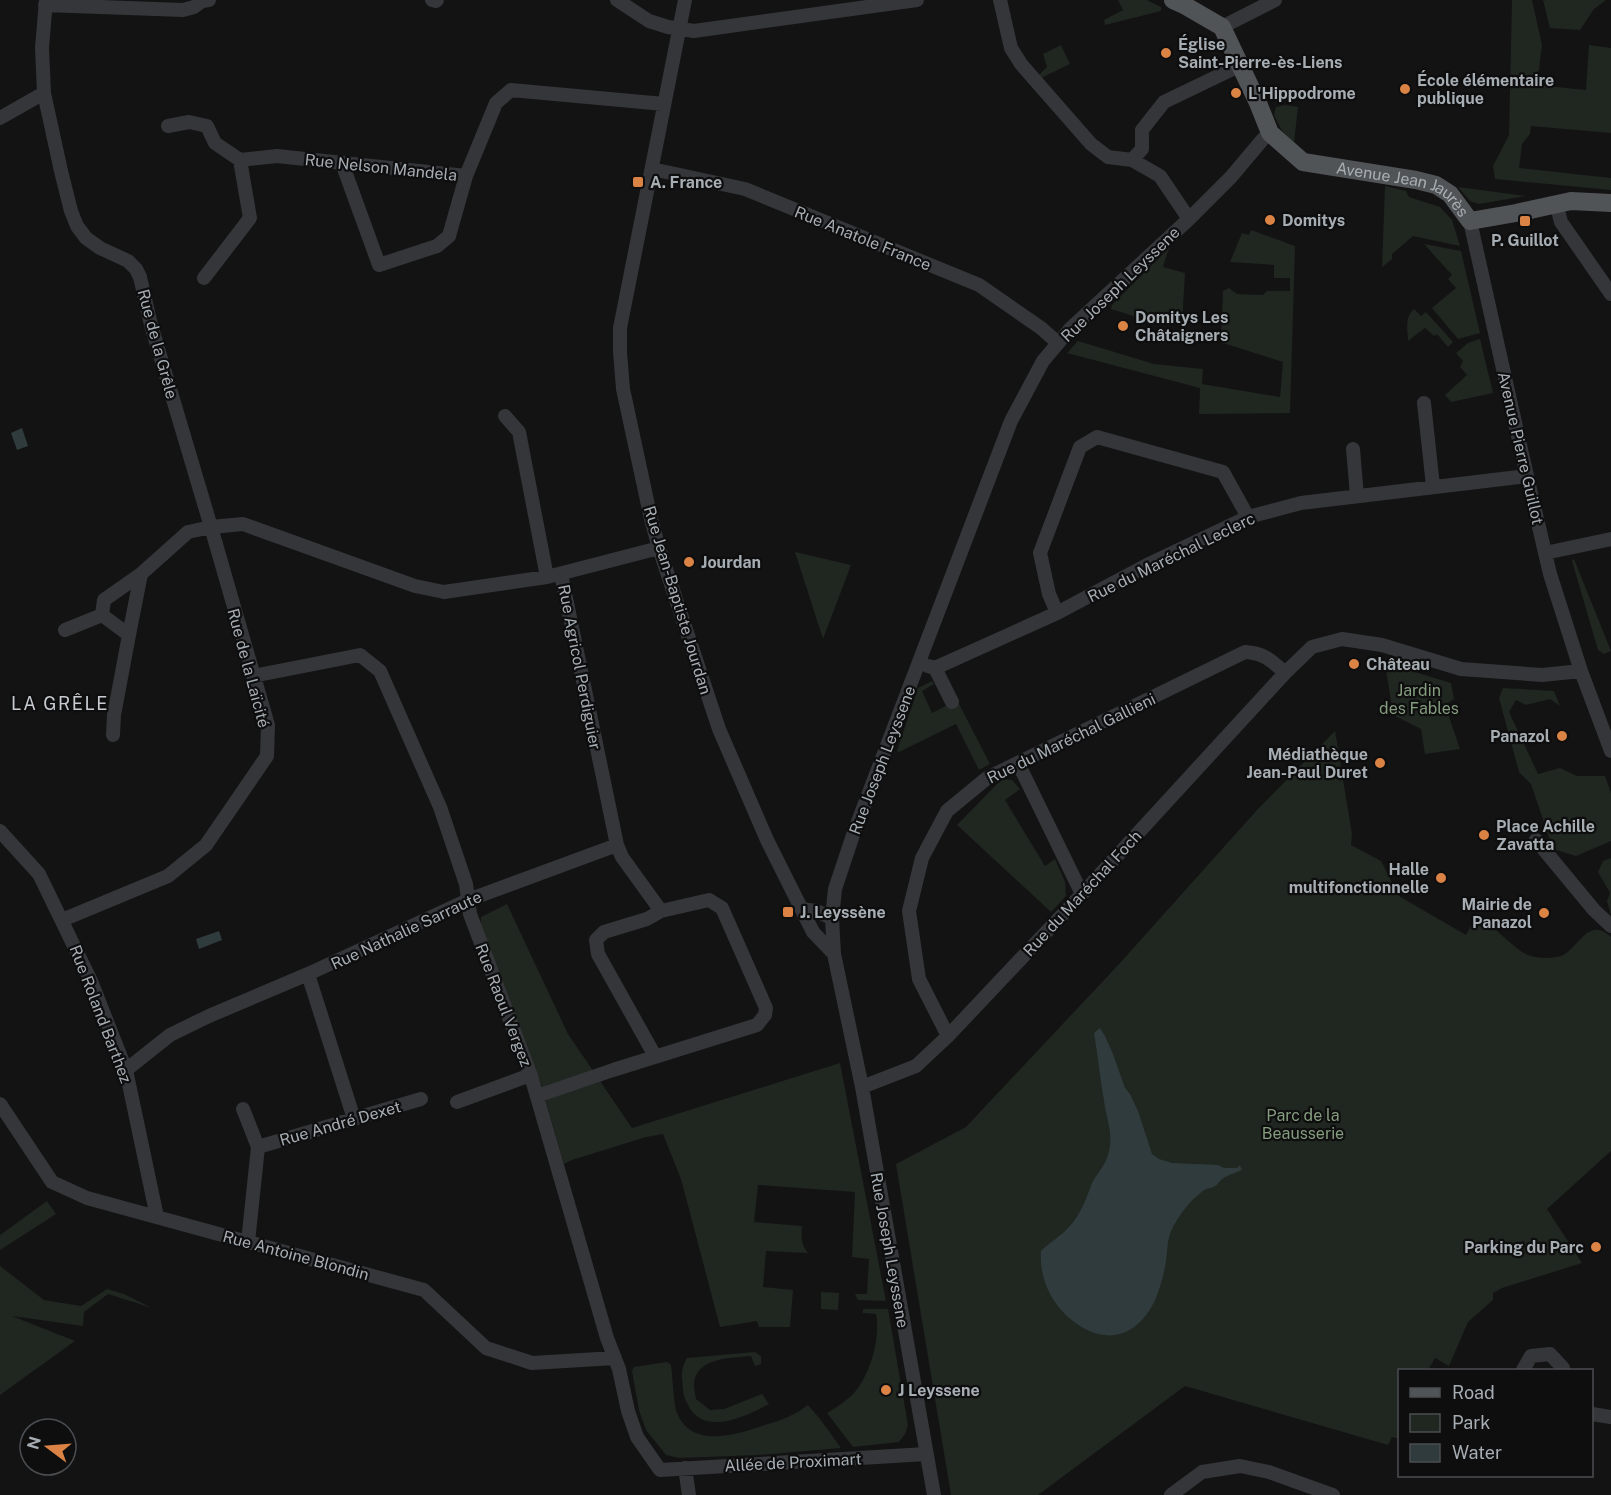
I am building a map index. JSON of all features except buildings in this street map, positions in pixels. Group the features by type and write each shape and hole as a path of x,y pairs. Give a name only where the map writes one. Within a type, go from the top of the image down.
{"main road":[{"path":"1173,0 1221,27 1241,65 1270,133"},
{"name":"Avenue Jean Jaurès","path":"1270,133 1303,162 1436,185 1450,194 1470,221 1571,201 1611,203"}],"street":[{"path":"46,2 183,10 209,0"},
{"path":"432,0 437,0"},
{"path":"617,0 649,21 694,32 917,0"},
{"name":"Rue Jean-Baptiste Jourdan","path":"685,0 620,328 623,389 659,548 719,729 767,840 813,932 834,954"},
{"path":"1000,0 1011,48 1021,64 1091,144 1108,157 1132,160 1160,176 1189,219"},
{"path":"1221,27 1275,0"},
{"name":"Rue de la Grêle","path":"46,2 42,48 44,93 71,210 86,238 99,248 128,261 140,277 151,326 210,527"},
{"path":"1132,160 1142,149 1142,130 1164,102 1241,65"},
{"name":"Rue Nelson Mandela","path":"240,160 277,156 466,176 496,103 511,90 664,104"},
{"path":"0,118 44,93"},
{"path":"168,126 189,122 207,126 215,143 240,160 250,218 204,278"},
{"name":"Rue Joseph Leyssene","path":"934,1495 862,1087 834,954 832,918 835,889 854,832 1011,421 1043,361 1070,329 1189,219 1270,133"},
{"path":"342,163 380,266 437,246 449,236 466,176"},
{"name":"Rue Anatole France","path":"652,169 745,189 979,285 1041,328 1058,343"},
{"path":"1556,203 1561,222 1611,294"},
{"name":"Avenue Pierre Guillot","path":"1470,221 1545,553 1581,671 1611,751"},
{"path":"1424,403 1434,486"},
{"path":"505,416 519,432 547,577"},
{"path":"1057,613 1049,594 1040,553 1080,447 1097,437 1223,472 1248,517"},
{"path":"1353,449 1357,496"},
{"name":"Rue du Maréchal Leclerc","path":"935,668 1057,613 1151,563 1248,517 1301,502 1527,476"},
{"path":"102,615 104,600 141,574 188,532 210,527 243,524 415,586 444,592 547,577 659,548"},
{"name":"Rue de la Laïcité","path":"62,920 168,876 206,845 267,756 268,725 210,527"},
{"path":"1545,553 1611,539"},
{"path":"113,735 114,715 141,574"},
{"name":"Rue Agricol Perdiguier","path":"561,574 617,845"},
{"path":"65,630 102,615"},
{"path":"102,615 129,635"},
{"name":"Rue du Maréchal Foch","path":"862,1087 916,1066 948,1036 1285,673 1312,647 1342,639 1382,645 1461,669 1542,675 1581,671"},
{"name":"Rue du Maréchal Gallieni","path":"948,1036 919,979 909,911 922,858 947,811 987,778 1245,652 1258,653 1271,660 1285,673"},
{"name":"Rue Raoul Vergez","path":"253,676 360,655 380,671 440,807 466,884 470,915 537,1096 607,1338 619,1369 628,1411 637,1437 660,1470"},
{"path":"918,664 935,668 952,702"},
{"path":"1018,763 1082,894"},
{"name":"Rue Roland Barthez","path":"0,831 39,874 91,981 126,1070 157,1217"},
{"path":"1536,840 1594,910 1611,926"},
{"path":"617,845 622,857 661,911"},
{"name":"Rue Nathalie Sarraute","path":"126,1070 170,1035 210,1016 308,974 468,900 617,845"},
{"path":"537,1096 757,1025 765,1015 766,1008 723,908 710,900 661,911 646,920 604,932 596,940 598,954 656,1056"},
{"path":"802,909 816,911 832,918"},
{"path":"308,974 354,1119"},
{"path":"457,1102 522,1078 531,1077"},
{"name":"Rue André Dexet","path":"258,1147 421,1099"},
{"name":"Rue Antoine Blondin","path":"0,1104 52,1182 87,1198 424,1290 486,1348 532,1363 615,1358"},
{"name":"Rue André Dexet","path":"243,1109 258,1147 248,1242"},
{"path":"1524,1369 1531,1356 1550,1354 1563,1369"},
{"path":"1593,1414 1611,1417"},
{"name":"Allée de Proximart","path":"660,1470 926,1454"},
{"path":"1171,1495 1202,1472 1240,1466 1269,1472 1333,1495"},
{"path":"685,1468 689,1495"}],"green space":[{"path":"1118,0 1147,0 1161,7 1161,11 1105,25 1104,20 1123,10"},
{"path":"1512,0 1532,0 1542,45 1537,85 1586,90 1589,45 1611,48 1611,133 1531,126 1530,134 1522,144 1519,168 1611,178 1611,190 1495,179 1493,166 1509,135"},
{"path":"1543,0 1606,0 1594,9 1580,30 1550,28"},
{"path":"1061,45 1070,64 1041,78 1039,75 1047,67 1043,54"},
{"path":"1285,105 1298,107 1294,143 1282,131 1274,115 1276,107"},
{"path":"1385,186 1406,191 1409,197 1440,207 1452,220 1460,246 1413,236 1392,254 1392,259 1382,267"},
{"path":"1458,187 1526,196 1479,204 1470,201"},
{"path":"1251,230 1295,246 1290,413 1199,414 1200,388 1067,353 1078,341 1154,364 1203,369 1202,384 1280,397 1283,362 1223,343 1221,340 1223,291 1229,288 1237,294 1263,295 1267,291 1290,291 1290,278 1274,278 1274,265 1230,262 1242,233 1249,235"},
{"path":"1424,244 1461,251 1480,333 1458,339 1432,308 1456,288 1448,279 1452,275"},
{"path":"1169,248 1163,267 1185,273 1182,325 1159,324 1111,309 1112,305"},
{"path":"1414,309 1421,316 1426,312 1453,342 1448,347 1437,334 1434,336 1425,328 1408,341 1408,320"},
{"path":"1480,339 1493,393 1451,402 1445,395 1467,375 1460,367 1463,361 1456,353 1468,343"},
{"path":"795,552 851,565 823,639"},
{"path":"1574,559 1611,651 1604,654 1598,650 1572,561"},
{"name":"Jardin des Fables","path":"1385,663 1451,683 1454,699 1445,705 1460,749 1425,754 1421,729 1391,714"},
{"path":"932,681 934,684 922,691 932,713 957,700 990,764 979,770 956,724 897,751 918,688"},
{"path":"1503,688 1554,691 1560,706 1550,699 1526,705 1516,700 1509,712 1538,774 1560,768 1577,776 1605,776 1611,793 1611,841 1576,856 1553,849 1531,784 1519,772 1499,698"},
{"name":"Parc de la Beausserie","path":"1335,731 1352,834 1351,845 1381,861 1399,896 1466,935 1478,913 1523,953 1537,957 1562,956 1591,931 1604,932 1611,937 1611,1151 1547,1209 1582,1263 1502,1288 1493,1293 1493,1300 1468,1322 1449,1366 1435,1358 1429,1369 1398,1369 1398,1439 1392,1437 1388,1445 1185,1386 1038,1495 951,1495 896,1164 966,1127 1120,963 1257,810"},
{"path":"1002,779 1012,780 1020,789 1005,800 1045,866 1055,859 1065,882 1066,896 1051,912 957,825"},
{"path":"1611,858 1611,915 1607,901 1610,893 1598,872 1603,861"},
{"path":"507,904 568,1034 632,1128 840,1063 886,1301 858,1300 855,1294 867,1294 869,1259 852,1257 855,1192 758,1185 754,1222 802,1226 802,1240 808,1253 766,1251 763,1287 793,1290 790,1327 759,1327 757,1321 720,1327 681,1179 663,1134 646,1137 564,1164 541,1084 481,926 481,917"},
{"path":"47,1201 56,1214 0,1250 0,1235"},
{"path":"0,1266 44,1300 81,1306 107,1289 124,1294 152,1308 108,1294 84,1312 83,1326 12,1316 75,1341 0,1395"},
{"path":"821,1292 839,1293 838,1310 821,1309"},
{"path":"863,1309 888,1309 908,1425 899,1442 853,1447 827,1413 854,1393 865,1376 873,1356 877,1334 876,1314 863,1313"},
{"path":"755,1352 761,1356 761,1364 755,1366 751,1356 716,1361 701,1369 696,1375 694,1384 696,1399 710,1410 724,1409 762,1394 769,1404 727,1421 716,1422 696,1416 689,1407 683,1392 682,1370 687,1358"},
{"path":"667,1362 671,1365 676,1410 685,1425 694,1432 716,1436 740,1433 786,1418 808,1405 841,1448 758,1455 679,1458 666,1455 646,1430 639,1410 632,1371 634,1367"}],"water":[{"path":"22,428 28,446 17,450 11,433"},
{"path":"219,931 222,940 199,949 196,939"},
{"path":"1100,1028 1113,1054 1125,1088 1138,1111 1152,1154 1172,1163 1218,1165 1224,1168 1237,1168 1240,1165 1242,1170 1221,1180 1214,1187 1206,1189 1187,1206 1171,1232 1161,1282 1148,1312 1129,1330 1106,1335 1093,1333 1081,1327 1061,1310 1047,1287 1041,1260 1041,1251 1066,1231 1077,1217 1092,1183 1105,1163 1110,1148 1110,1134 1094,1033"}],"place":[{"name":"Église Saint-Pierre-ès-Liens","path":"1166,53"},
{"name":"École élémentaire publique","path":"1405,89"},
{"name":"L'Hippodrome","path":"1236,93"},
{"name":"A. France","path":"638,182"},
{"name":"Domitys","path":"1270,220"},
{"name":"P. Guillot","path":"1525,221"},
{"name":"Domitys Les Châtaigners","path":"1123,326"},
{"name":"Jourdan","path":"689,562"},
{"name":"Château","path":"1354,664"},
{"name":"Panazol","path":"1562,736"},
{"name":"Médiathèque Jean-Paul Duret","path":"1380,763"},
{"name":"Place Achille Zavatta","path":"1484,835"},
{"name":"Halle multifonctionnelle","path":"1441,878"},
{"name":"J. Leyssène","path":"788,912"},
{"name":"Mairie de Panazol","path":"1544,913"},
{"name":"Parking du Parc","path":"1596,1247"},
{"name":"J Leyssene","path":"886,1390"}],"district":[{"name":"LA GRÊLE","path":"60,704"}]}
